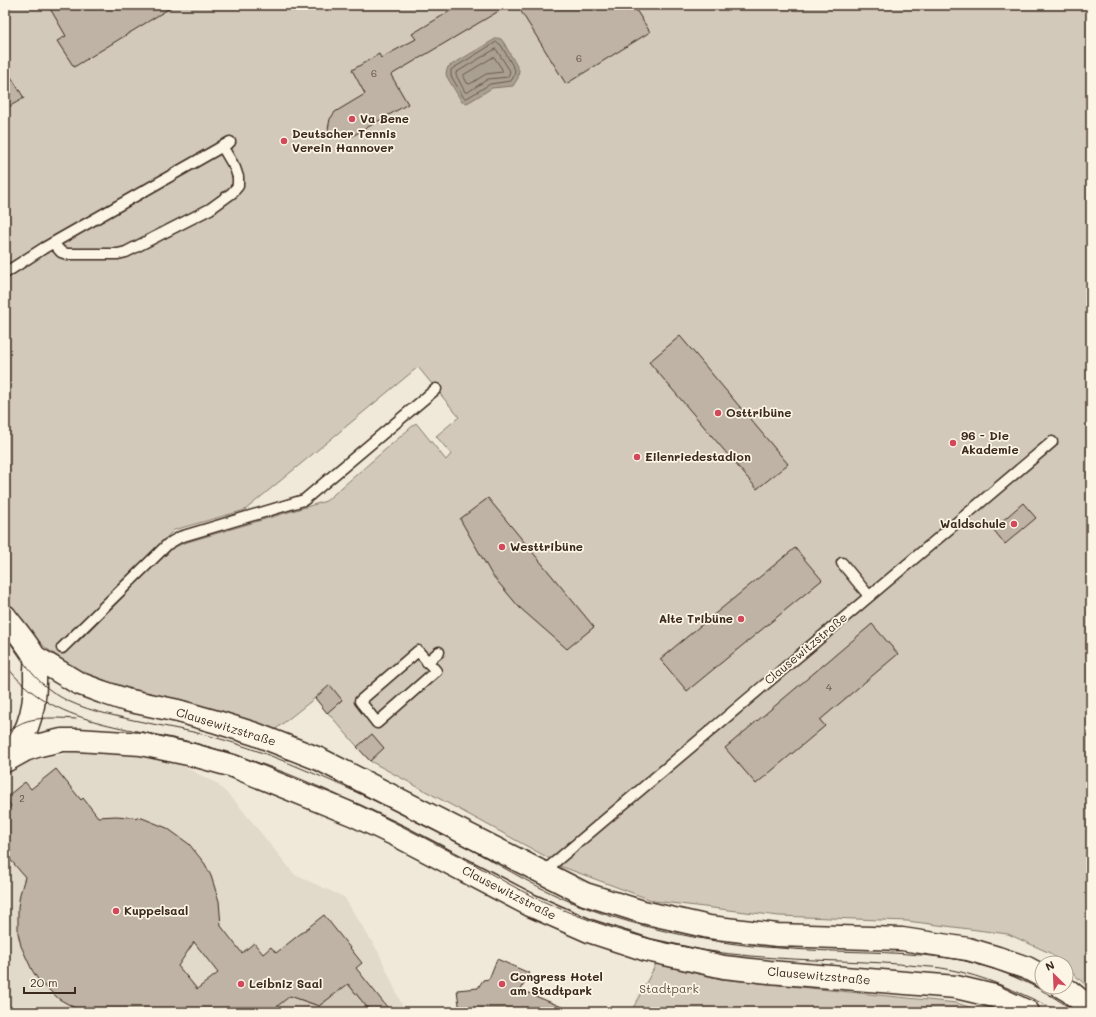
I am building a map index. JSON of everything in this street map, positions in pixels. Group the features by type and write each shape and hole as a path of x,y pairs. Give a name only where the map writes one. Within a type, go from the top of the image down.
{"street":[{"path":"5,616 35,657 35,695 30,720 18,744 5,760"},
{"name":"Clausewitzstraße","path":"35,657 78,683 102,692 126,700 178,711 217,722 319,759 585,894 643,912 709,927 777,935 902,939 968,949 998,958 1034,972"},
{"name":"Clausewitzstraße","path":"5,760 25,750 62,740 141,744 193,754 233,766 354,815 400,837 530,905 589,931 647,950 739,969 956,986 994,996 1028,1012"},
{"path":"1074,995 1091,1009"}],"lane":[{"path":"5,273 53,244 226,144 236,168 238,186 232,193 210,209 135,248 118,254 67,254 61,252 53,244"},
{"path":"62,648 168,544 180,537 304,500 436,389"},
{"name":"Clausewitzstraße","path":"542,873 1052,442"},
{"path":"842,563 869,596"},
{"path":"418,651 428,662 436,671 377,723 360,701 418,651"},
{"path":"428,662 439,652"}],"shaded area":[{"path":"81,750 141,754 167,759 216,783 235,801 295,875 344,897 379,953 405,1012 5,1012 5,777 20,764"}],"green space":[{"path":"5,5 1091,5 1091,990 1074,974 1074,955 1052,955 1008,934 907,921 779,916 654,901 560,866 545,856 370,761 315,698 272,732 81,673 46,648 32,634 5,599","holes":["418,367 459,417 436,436 451,454 446,460 416,423 326,501 184,543 171,549 77,643 67,637 174,530 245,510"]},
{"name":"Stadtpark","path":"656,964 721,979 957,1003 984,1012 631,1012"},
{"path":"343,978 371,1012 270,1012 292,993 296,998 319,1006 338,991"}],"water":[{"path":"497,38 501,39 504,43 519,70 518,78 513,86 492,88 469,102 462,102 447,77 446,73 448,67"}],"building":[{"path":"48,5 175,5 74,67 57,41 66,36"},
{"path":"460,5 509,5 391,75 408,104 349,138 339,138 332,135 328,129 330,119 335,112 365,94 352,70 379,54 381,58 416,39 412,34"},
{"path":"517,5 633,5 650,32 566,84"},
{"path":"5,67 24,98 5,109"},
{"name":"Osttribüne","path":"680,336 788,464 757,489 649,362"},
{"name":"Westtribüne","path":"488,498 594,627 567,649 519,607 492,575 460,519"},
{"name":"Waldschule","path":"1023,503 1036,518 1005,544 993,529"},
{"name":"Alte Tribüne","path":"795,548 822,580 687,691 660,659"},
{"path":"872,624 898,654 820,720 825,726 756,784 725,748"},
{"path":"330,685 342,700 327,713 315,698"},
{"path":"372,734 384,748 370,761 357,747"},
{"path":"56,769 81,800 83,798 98,817 116,816 142,818 167,828 189,844 205,864 211,876 219,901 221,926 242,953 254,943 263,954 271,947 276,953 324,915 362,963 356,968 391,1012 371,1012 348,984 319,1006 290,996 270,1012 82,1012 59,999 39,981 21,946 18,933 18,907 25,877 9,858 11,856 5,848 5,811 11,806 5,798 25,782 31,789","holes":["194,942 218,973 197,989 178,966"]},
{"name":"Congress Hotel am Stadtpark","path":"497,959 529,973 521,990 574,1012 460,1012 457,990 478,988 483,980 489,979"}],"tram line":[{"path":"5,635 25,664 39,680 47,688 68,701 102,713 221,739 276,758 323,777 383,805 461,844 538,886 589,909 656,929 696,938 737,944 800,950 927,955 964,961 981,965 1014,977 1046,993 1075,1012"},
{"path":"5,664 24,685 45,701 69,713 121,728 202,745 268,766 332,792 394,822 540,900 609,927 684,947 728,954 795,959 890,963 944,968 1001,985 1052,1008 1057,1012"},
{"path":"5,733 20,724 36,719 76,719"}],"place":[{"name":"Va Bene","path":"352,119"},
{"name":"Deutscher Tennis Verein Hannover","path":"284,141"},
{"name":"Osttribüne","path":"718,413"},
{"name":"96 - Die Akademie","path":"953,443"},
{"name":"Eilenriedestadion","path":"637,457"},
{"name":"Waldschule","path":"1014,524"},
{"name":"Westtribüne","path":"502,547"},
{"name":"Alte Tribüne","path":"741,619"},
{"name":"Kuppelsaal","path":"116,911"},
{"name":"Leibniz Saal","path":"241,984"},
{"name":"Congress Hotel am Stadtpark","path":"502,984"}]}
